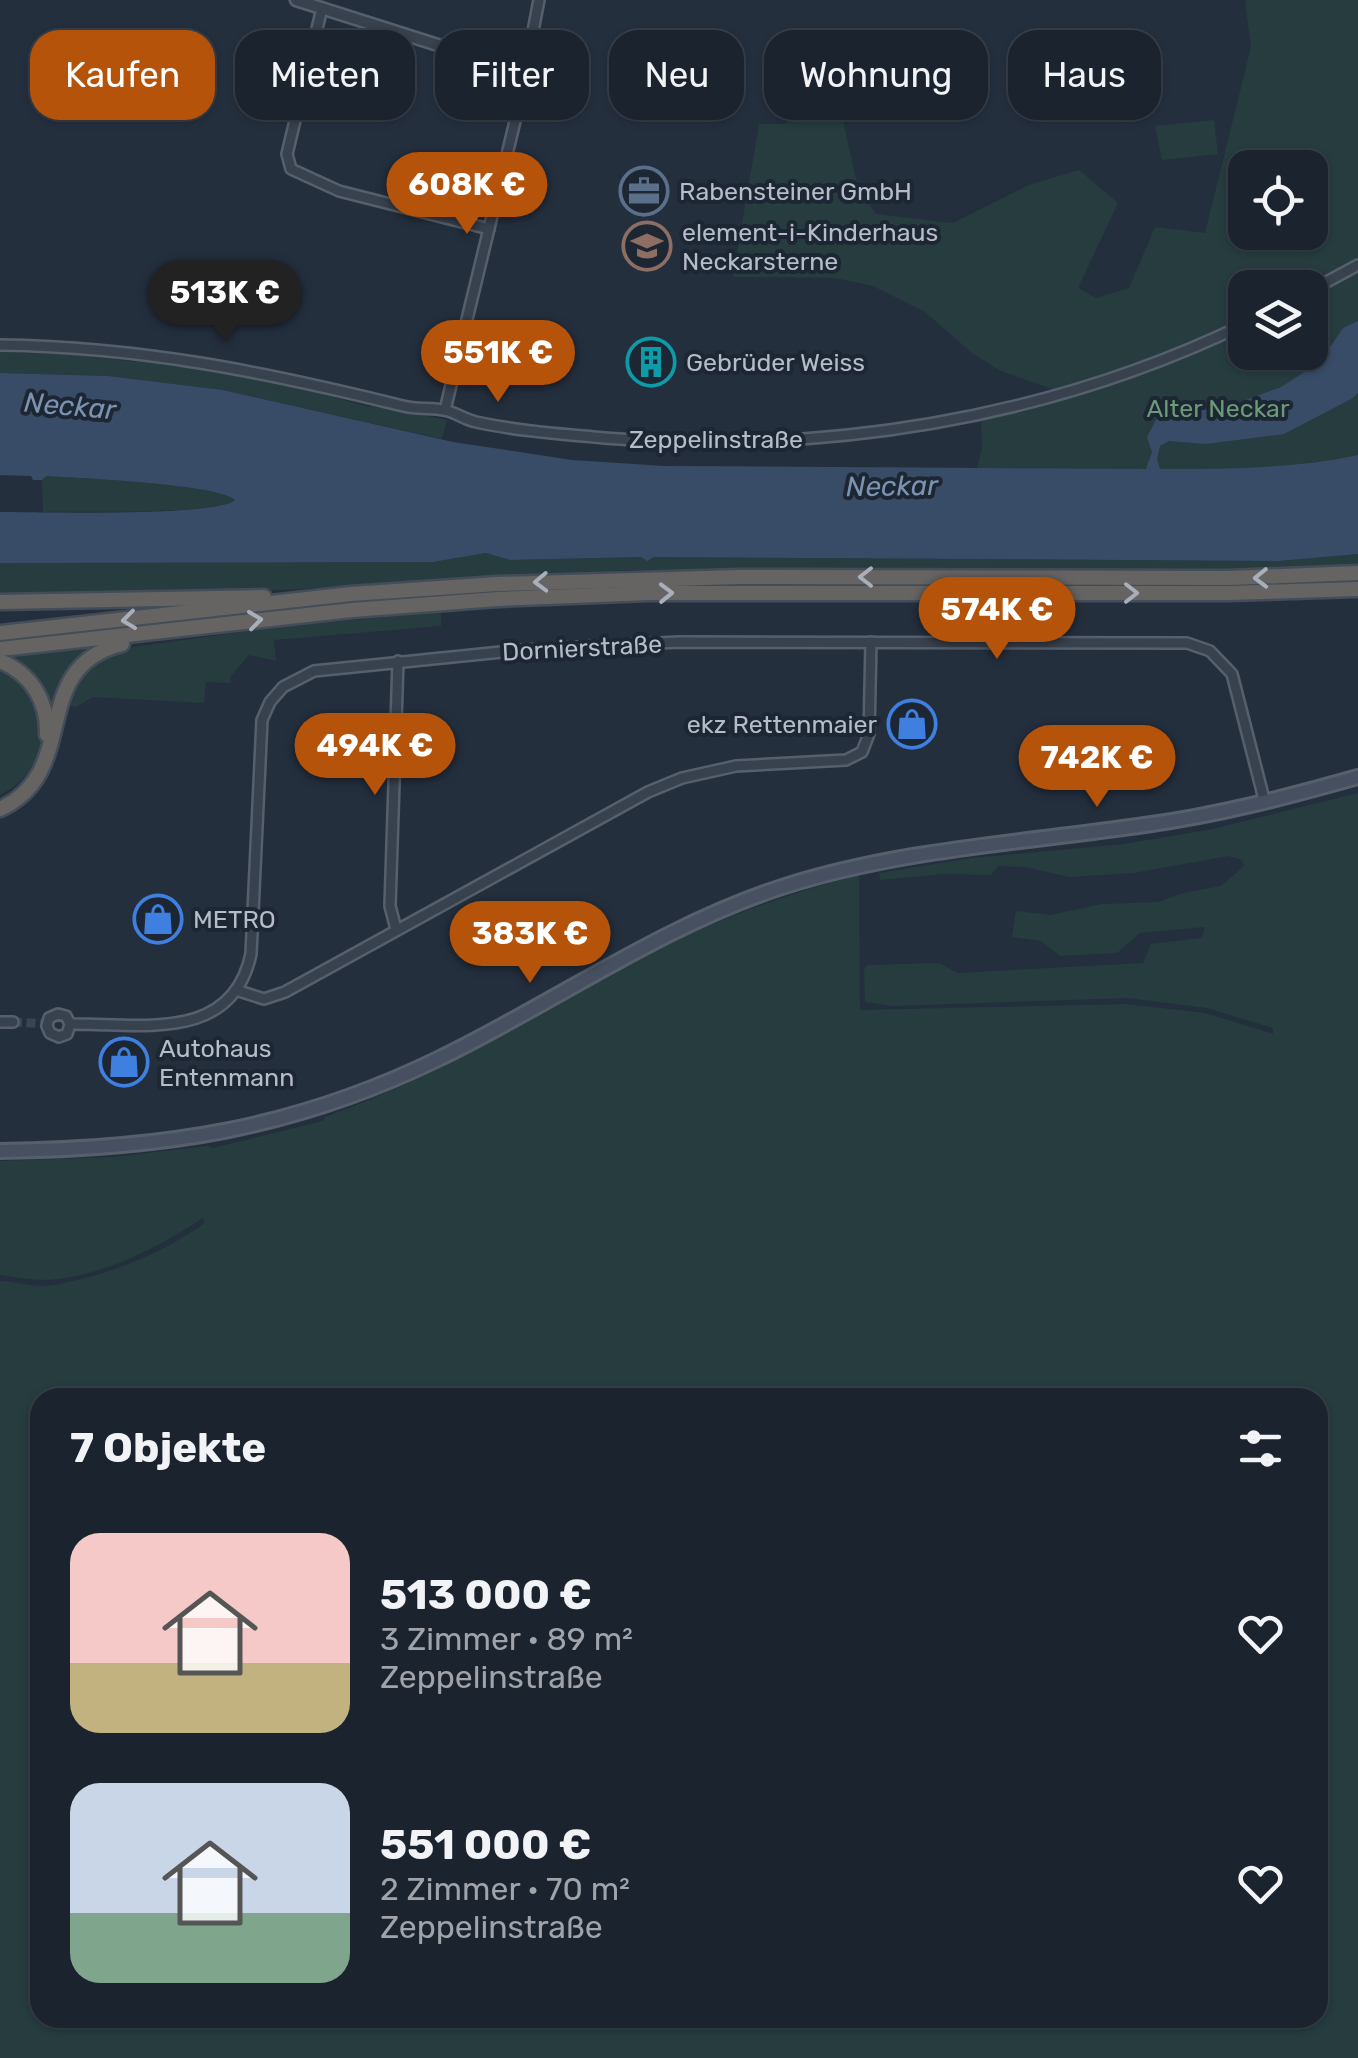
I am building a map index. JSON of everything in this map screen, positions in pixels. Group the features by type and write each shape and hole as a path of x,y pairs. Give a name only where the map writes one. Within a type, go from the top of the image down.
{"highway":[{"path":"0,633 425,588 614,579 1229,578 1358,573"},
{"path":"0,649 352,610 578,595 1229,593 1358,588"},
{"path":"0,602 241,596 296,600"},
{"path":"0,809 22,797 38,779 49,753 65,688 82,663 104,649 158,632"},
{"path":"0,661 35,688 47,723 46,744 36,770 0,800"}],"main road":[{"path":"0,1151 98,1149 178,1141 245,1129 335,1103 440,1058 678,930 748,899 836,871 916,854 1144,826 1265,803 1358,778"}],"street":[{"path":"296,0 435,44"},
{"path":"534,30 539,0"},
{"path":"322,8 288,154 291,170 339,191 490,229"},
{"path":"445,410 515,120"},
{"path":"1328,281 1358,264"},
{"name":"Zeppelinstraße","path":"0,345 117,350 196,360 282,376 416,409 445,410 477,422 627,440 742,443 866,435 955,420 1064,393 1151,364 1228,331"},
{"name":"Dornierstraße","path":"236,990 251,954 260,735 266,708 283,686 314,670 624,644 1156,641 1199,646 1216,656 1232,674 1265,803"},
{"path":"70,1024 188,1021 220,1007 236,990 262,999 279,995 658,787 736,766 839,760 858,755 869,734 871,642"},
{"path":"396,929 390,906 398,661"},
{"path":"0,1022 13,1022"}],"green space":[{"path":"1245,0 1358,0 1358,261 1328,277 1328,270 1228,270 1228,326 1140,363 1057,391 999,370 972,353 925,312 873,286 835,278 733,277 759,124 792,120 843,120 858,187 876,214 953,223 1029,185 1079,170 1118,203 1078,288 1096,298 1129,288 1155,227 1205,233 1251,47"},
{"path":"1214,120 1218,154 1162,160 1155,126"},
{"name":"Alter Neckar","path":"1358,269 1358,455 1264,468 1216,470 977,468 984,417 1104,384 1228,335 1228,370 1328,370 1328,285"},
{"path":"0,352 137,362 139,357 157,359 161,364 203,367 205,371 292,385 368,407 447,420 442,439 223,390 108,376 0,373"},
{"path":"46,476 176,486 223,494 235,500 175,510 43,512 42,480"},
{"path":"486,553 510,560 654,557 1280,561 1358,554 1358,565 1273,569 629,570 285,590 0,597 0,563 433,562"},
{"path":"441,612 441,626 274,640 276,661 249,655 231,676 230,683 206,682 204,703 93,697 76,707 64,703 83,669 118,649 286,626"},
{"path":"95,648 52,723 4,657"},
{"path":"0,665 32,694 43,730 32,767 0,795"},
{"path":"1358,793 1358,2058 0,2058 0,1281 48,1286 94,1276 151,1254 204,1224 203,1218 149,1250 89,1273 48,1280 0,1275 0,1161 213,1148 323,1121 423,1076 701,929 779,899 859,875 860,1010 1127,1004 1205,1013 1273,1034 1273,1028 1207,1008 1128,998 893,1006 865,1002 864,969 868,965 939,963 958,973 1143,963 1151,944 1201,938 1205,927 1140,933 1117,953 1060,956 1041,941 1012,937 1016,911 1050,915 1102,904 1159,902 1221,886 1244,866 1242,860 1229,856 1133,873 1069,877 1025,867 998,866 991,875 944,874 880,880 879,873 971,858 1124,844 1208,830"}],"water":[{"name":"Neckar","path":"1358,321 1358,393 1351,399 1284,434 1206,444 1169,441 1160,446 1157,459 1160,469 1210,469 1284,466 1358,455 1358,554 1279,561 654,557 647,561 641,557 510,560 486,553 433,562 0,563 0,512 162,511 196,509 235,500 223,494 176,486 0,475 0,373 108,376 223,390 453,442 572,460 664,466 1146,469 1152,452 1147,437 1159,414 1224,408 1281,387 1308,370 1328,370 1328,350 1343,328"}],"tunnel":[{"path":"13,1022 47,1024"}],"place":[{"name":"Rabensteiner GmbH","path":"644,191"},
{"name":"element-i-Kinderhaus Neckarsterne","path":"647,246"},
{"name":"Gebrüder Weiss","path":"651,362"},
{"name":"ekz Rettenmaier","path":"912,724"},
{"name":"METRO","path":"158,919"},
{"name":"Autohaus Entenmann","path":"124,1062"}]}
